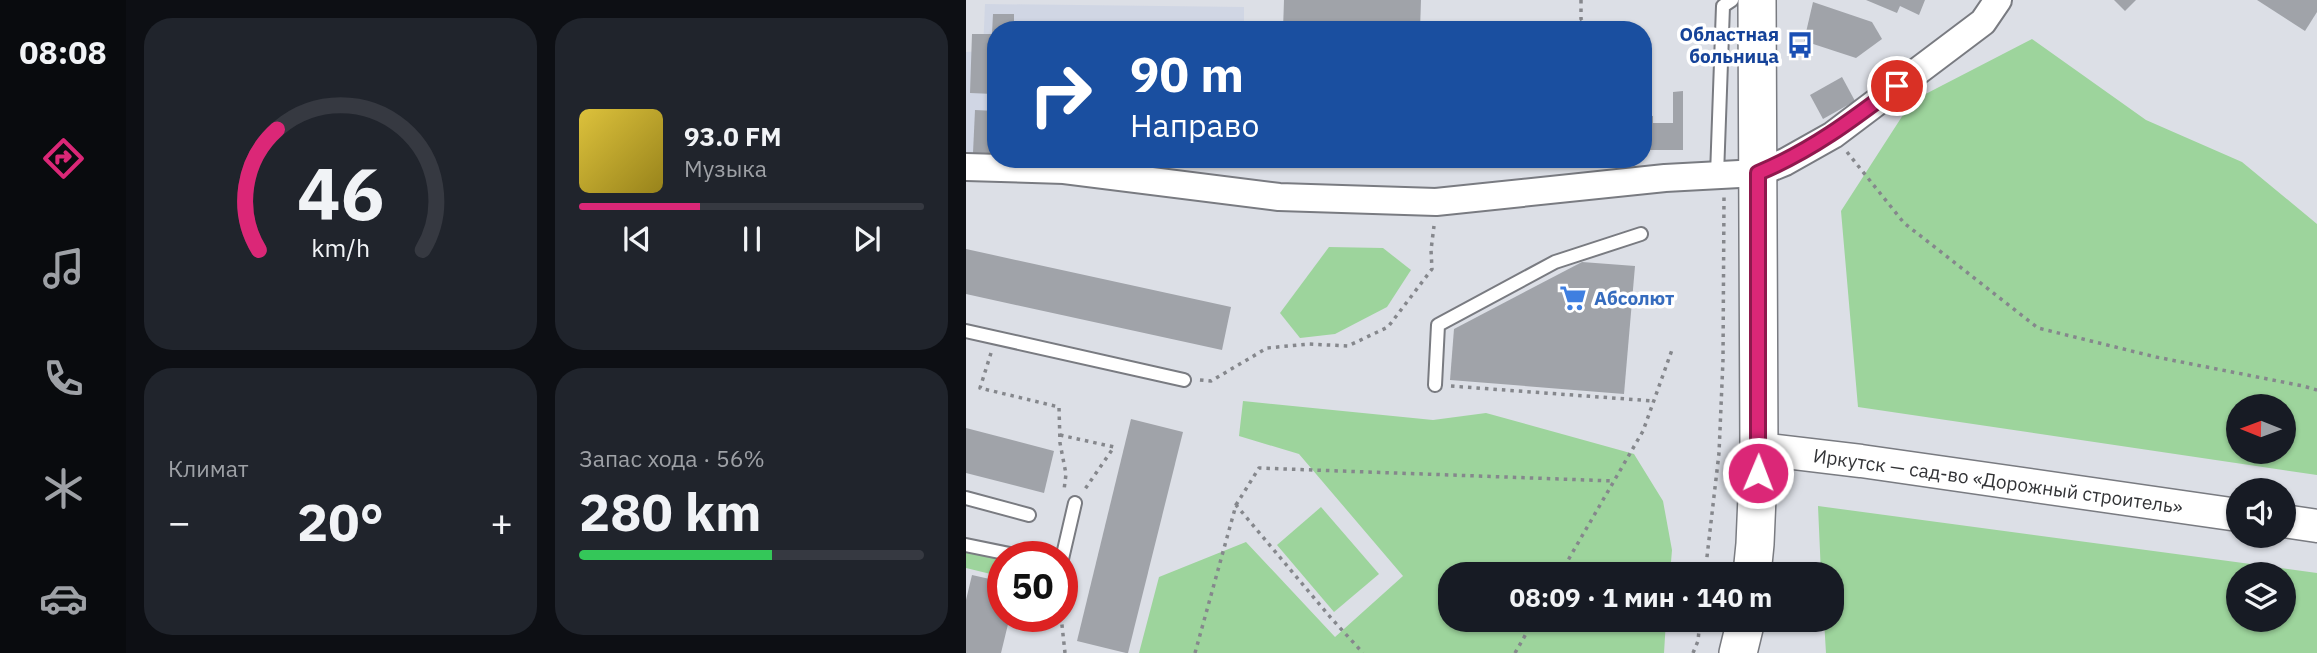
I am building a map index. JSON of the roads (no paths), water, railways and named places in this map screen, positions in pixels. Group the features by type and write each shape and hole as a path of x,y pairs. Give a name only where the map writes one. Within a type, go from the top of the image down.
{"main road":[{"path":"1753,562 1759,449 1756,51 1758,0"},
{"path":"1738,653 1743,632"}],"street":[{"path":"998,168 1063,170 1279,197 1436,202 1665,178 1720,181 1758,173 1833,135 1983,22 1998,0"},
{"path":"966,167 987,168"},
{"name":"Иркутск — сад-во «Дорожный строитель»","path":"1759,449 2226,513"},
{"path":"2296,523 2317,526"}],"lane":[{"path":"1720,181 1723,6 1732,0"},
{"path":"1435,385 1438,325 1555,262 1641,234"},
{"path":"966,331 1184,380"},
{"path":"966,498 1028,516"},
{"path":"1066,541 1076,502"},
{"path":"966,545 987,549"}],"place":[{"name":"Областная больница","path":"1800,45"},
{"name":"Абсолют","path":"1573,298"}]}
